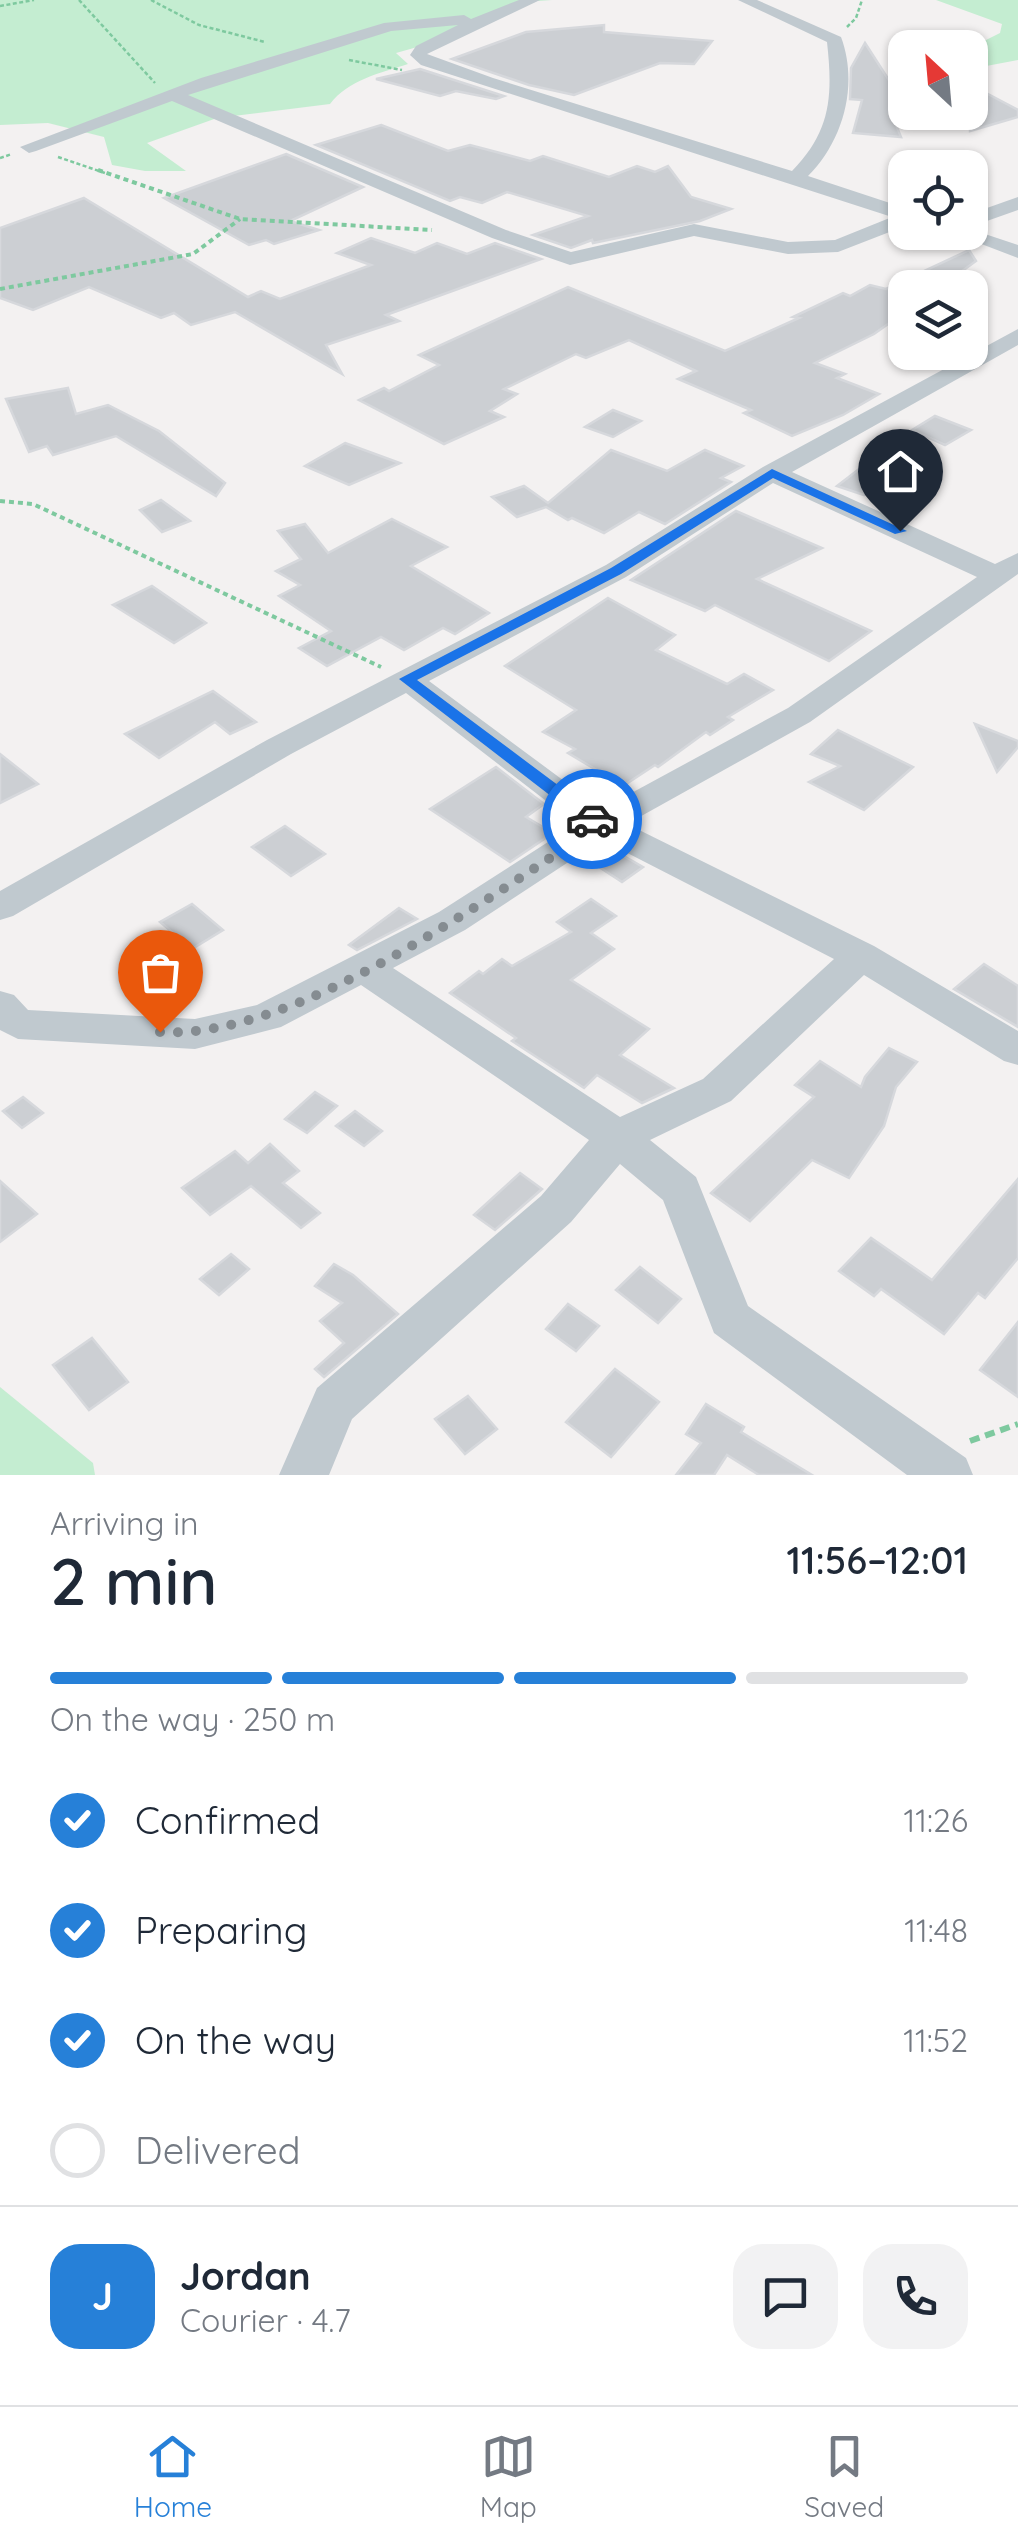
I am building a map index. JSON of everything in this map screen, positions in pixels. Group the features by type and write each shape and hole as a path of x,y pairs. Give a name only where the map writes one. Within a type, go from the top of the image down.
{"street":[{"path":"533,0 482,19 422,49 418,55 427,62 501,87 796,176 888,211"},
{"path":"745,0 835,40 839,70 830,131 824,147 796,176"},
{"path":"29,147 390,26 482,19"},
{"path":"174,96 499,234 570,259 694,230 788,248 838,246 888,224"},
{"path":"988,214 1018,202"},
{"path":"988,242 1018,252"},
{"path":"0,907 280,746 616,571 772,473 1018,336"},
{"path":"772,473 1007,568"},
{"path":"0,1006 18,1024 195,1034 268,1017 452,921 600,825 800,714 1007,568"},
{"path":"407,679 600,825 861,956 1018,1050"},
{"path":"304,1475 334,1404 556,1209 617,1137 718,1090 861,956"},
{"path":"366,969 617,1137 682,1190 730,1319 948,1475"}],"path":[{"path":"0,6 34,0"},
{"path":"79,0 148,78 174,96"},
{"path":"835,40 856,18 862,0"},
{"path":"29,147 240,219 439,230"},
{"path":"0,289 193,254 240,219"},
{"path":"0,501 34,504 407,679"}],"green space":[{"path":"0,0 552,0 537,1 460,35 396,53 408,64 355,83 330,104 217,118 147,143 186,171 145,171 112,165 104,137 48,123 0,125"},
{"path":"936,0 1018,0 1018,60 988,66 988,39 1000,33 1002,24"},
{"path":"0,1387 93,1463 95,1475 0,1475"}],"building":[{"path":"604,25 604,32 712,41 694,64 660,63 574,95 529,85 452,59 526,32"},
{"path":"865,43 888,79 888,130 898,130 901,137 853,133 862,100 850,99 851,68"},
{"path":"420,69 504,96 496,99 456,91 440,96 376,79"},
{"path":"988,94 1018,110 1018,117 988,126"},
{"path":"381,125 448,151 470,145 530,161 543,156 609,177 637,166 655,172 668,166 691,197 731,209 700,221 593,243 592,240 571,248 533,235 588,216 507,192 482,203 460,197 450,201 316,145"},
{"path":"286,154 363,187 290,221 319,230 274,244 266,240 249,245 164,198"},
{"path":"84,198 248,297 261,291 280,299 371,265 337,253 371,238 415,253 437,243 467,254 495,243 541,259 386,315 399,321 326,345 342,374 235,312 191,325 174,313 161,318 89,287 33,310 0,298 0,228"},
{"path":"969,250 976,261 964,270 926,270"},
{"path":"870,285 886,289 888,324 815,363 845,374 837,378 879,394 843,415 792,436 744,413 751,410 678,379 696,371 629,340 586,358 576,354 504,389 517,394 490,411 504,417 444,444 359,400 384,388 389,391 439,365 419,355 568,287 725,351 799,318 793,317 843,293 850,296"},
{"path":"68,388 76,414 108,405 159,431 225,483 216,496 116,436 53,455 47,446 29,452 6,399"},
{"path":"613,410 641,421 613,437 585,427"},
{"path":"935,416 971,430 945,445 912,430"},
{"path":"906,433 916,445 864,495 837,486"},
{"path":"345,443 400,463 349,485 305,466"},
{"path":"611,450 667,471 705,450 743,466 721,478 731,482 665,524 639,512 604,533 546,507 517,517 492,497 524,486 548,503"},
{"path":"161,500 190,521 162,532 140,510"},
{"path":"736,511 822,548 757,579 871,631 829,661 715,605 705,611 631,580"},
{"path":"392,519 447,547 411,566 489,613 455,634 443,628 404,650 381,637 327,666 299,648 331,631 279,596 300,585 276,571 301,559 278,531 305,524 328,553"},
{"path":"152,586 206,623 174,643 113,605"},
{"path":"608,598 675,635 656,650 727,684 744,674 773,690 728,717 733,720 710,735 706,732 658,767 655,765 623,786 568,753 575,749 543,732 576,710 505,666"},
{"path":"213,691 256,722 230,734 215,722 159,758 125,734"},
{"path":"975,724 1018,741 1018,747 997,772"},
{"path":"838,730 913,767 864,810 809,782 840,766 811,754"},
{"path":"0,754 38,784 0,803"},
{"path":"496,767 544,804 526,817 553,833 510,862 430,809"},
{"path":"285,826 325,854 291,876 252,847"},
{"path":"617,852 643,867 622,882 596,865"},
{"path":"591,899 616,916 591,933 614,949 571,980 649,1029 620,1055 674,1088 642,1103 597,1075 584,1088 512,1041 516,1038 450,993 502,959 512,966 571,932 557,922"},
{"path":"192,904 223,930 192,949 160,922"},
{"path":"399,908 417,919 357,950 349,945"},
{"path":"984,964 1018,986 1018,1027 954,989"},
{"path":"889,1048 917,1062 896,1087 884,1126 849,1178 812,1160 750,1221 711,1193 814,1097 795,1085 820,1061 861,1087"},
{"path":"315,1092 337,1106 307,1133 285,1119"},
{"path":"23,1097 43,1113 22,1128 3,1111"},
{"path":"355,1111 382,1131 364,1146 336,1126"},
{"path":"270,1144 299,1171 283,1183 320,1213 301,1228 251,1186 210,1215 182,1188 235,1151 248,1163"},
{"path":"520,1173 542,1189 495,1230 474,1215"},
{"path":"1018,1179 1018,1258 985,1298 978,1293 944,1334 881,1289 874,1296 839,1271 871,1238 932,1280"},
{"path":"0,1181 37,1214 0,1242"},
{"path":"231,1254 249,1269 219,1295 200,1279"},
{"path":"334,1264 353,1275 398,1314 324,1377 315,1369 344,1343 320,1321 342,1303 315,1286"},
{"path":"640,1267 681,1299 658,1323 616,1290"},
{"path":"568,1304 599,1326 576,1351 546,1329"},
{"path":"1018,1322 1018,1397 980,1370"},
{"path":"92,1338 128,1382 89,1410 53,1365"},
{"path":"615,1369 659,1402 611,1457 566,1422"},
{"path":"468,1396 497,1429 465,1454 435,1419"},
{"path":"706,1404 744,1427 741,1432 812,1475 759,1475 727,1455 714,1475 676,1475 701,1443 686,1434"}],"way so far":[{"path":"160,1032 195,1034 268,1017 366,969 452,921 600,825 592,819"}],"route":[{"path":"592,819 407,679 616,571 772,473 900,531"}]}
